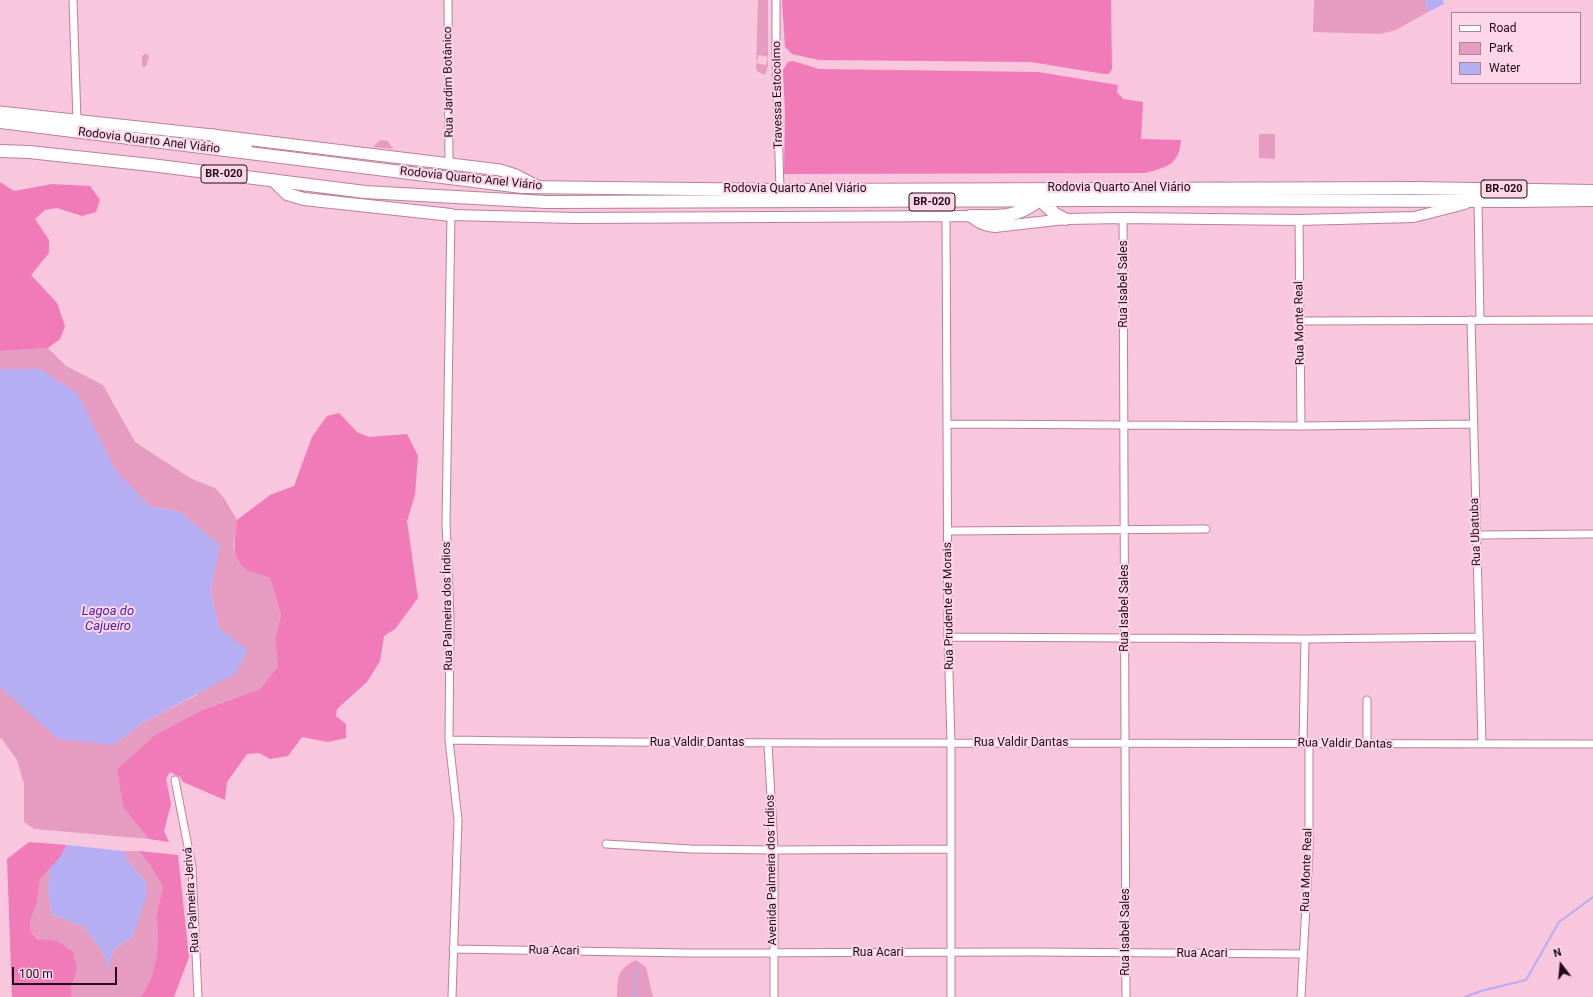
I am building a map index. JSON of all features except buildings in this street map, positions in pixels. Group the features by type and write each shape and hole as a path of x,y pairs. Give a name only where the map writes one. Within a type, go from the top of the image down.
{"highway":[{"name":"Rodovia Quarto Anel Viário","path":"0,122 266,156 522,186 780,190 1416,188 1593,191"},
{"path":"212,135 266,156"},
{"name":"Rodovia Quarto Anel Viário","path":"0,151 29,152 365,192 448,198 546,202 1593,200"},
{"path":"448,178 448,198"},
{"path":"273,180 286,194 304,199 451,215"},
{"path":"970,216 1011,215 1039,201 1055,214 1065,219"}],"main road":[{"name":"BR-020","path":"0,112 212,135 500,170 516,175 537,186"}],"street":[{"path":"73,0 77,120"},
{"name":"Rua Jardim Botânico","path":"448,0 449,164"},
{"name":"Travessa Estocolmo","path":"776,0 780,190"},
{"path":"451,215 575,218 970,216 985,226 995,226 1065,219 1123,218 1300,220 1418,217 1476,201 1480,320"},
{"name":"Rua Palmeira dos Índios","path":"451,215 446,523 450,617 450,740 458,820 452,997"},
{"name":"Rua Prudente de Morais","path":"946,216 948,637 951,743 951,997"},
{"name":"Rua Isabel Sales","path":"1123,218 1125,424 1126,997"},
{"name":"Rua Monte Real","path":"1300,220 1301,426"},
{"path":"1300,320 1593,320"},
{"name":"Rua Ubatuba","path":"1471,320 1482,744"},
{"path":"948,424 1301,426 1473,424"},
{"path":"948,531 1206,529"},
{"path":"1476,535 1593,534"},
{"path":"948,637 1305,639 1479,636"},
{"name":"Rua Monte Real","path":"1301,997 1309,851 1305,639"},
{"path":"1367,700 1367,744"},
{"name":"Rua Valdir Dantas","path":"450,740 768,744 1593,744"},
{"name":"Avenida Palmeira dos Índios","path":"768,744 774,850 774,997"},
{"name":"Rua Palmeira Jerivá","path":"175,780 192,867 198,997"},
{"path":"606,844 691,849 951,849"},
{"name":"Rua Acari","path":"453,949 688,953 1032,952 1126,954 1303,954"}],"green space":[{"path":"758,0 768,0 768,57 759,55 756,63"},
{"path":"1314,0 1425,0 1428,12 1396,30 1380,34 1313,32"},
{"path":"145,54 149,57 146,66 142,67 142,56"},
{"path":"768,57 768,66 765,75 758,72 756,63 766,65"},
{"path":"1259,134 1275,134 1275,159 1259,158"},
{"path":"380,140 388,141 393,149 373,147"},
{"path":"48,348 66,366 103,385 135,442 190,478 215,488 224,498 237,520 233,547 246,569 270,578 281,615 275,640 278,666 260,689 200,711 155,735 117,769 123,807 149,839 34,829 24,822 24,784 17,760 0,738 0,687 8,694 114,745 142,723 197,695 219,629 211,591 219,545 180,512 150,506 115,471 77,394 40,369 0,369 0,351"},
{"path":"123,851 139,851 150,865 163,887 156,917 158,929 157,955 151,979 141,997 72,997 71,988 77,970 31,932 30,921 37,903 40,879 50,868 48,889 51,914 84,927 103,952 108,968 113,951 133,936 146,882 129,862"},
{"path":"636,960 646,967 653,997 617,997 618,979 621,971"}],"shaded area":[{"path":"782,0 1111,0 1112,69 1109,74 1104,74 1031,62 819,60 792,54 785,47"},
{"path":"793,61 819,69 1038,72 1118,85 1117,92 1123,99 1143,102 1141,139 1181,140 1180,148 1175,160 1166,167 1145,173 784,174 785,113 783,70 788,62"},
{"path":"0,182 14,191 52,184 90,186 100,200 96,212 82,216 57,208 45,210 35,219 49,240 49,253 31,275 57,303 65,326 60,339 48,348 0,351"},
{"path":"339,413 357,432 369,437 407,434 418,456 415,495 407,521 418,598 395,629 384,636 380,661 367,682 337,709 336,716 346,724 346,738 328,742 302,737 288,756 270,759 259,753 247,754 227,782 225,800 183,782 180,777 170,772 166,779 171,804 164,831 169,842 149,839 123,807 117,769 155,735 200,711 260,689 278,666 275,640 281,615 270,578 251,572 241,564 238,559 235,546 237,520 270,495 294,486 312,437 327,416"},
{"path":"29,842 67,845 59,859 40,879 37,903 30,921 31,932 38,939 57,941 73,952 77,970 71,988 72,997 12,997 7,859"},
{"path":"139,851 178,855 189,957 174,997 141,997 151,979 157,955 158,929 156,917 163,887 150,865"}],"water":[{"path":"1425,0 1443,0 1444,4 1428,12"},
{"name":"Lagoa do Cajueiro","path":"0,369 40,369 78,394 116,471 150,506 180,512 220,545 211,591 219,628 248,650 235,674 142,723 114,745 58,739 0,687"},
{"path":"67,845 123,851 129,862 146,882 147,895 133,936 113,951 108,970 103,952 84,927 51,914 48,889 50,868 59,859"}],"waterway":[{"path":"1465,997 1481,991 1526,980 1559,922 1593,897"},
{"path":"634,997 637,970"}]}
